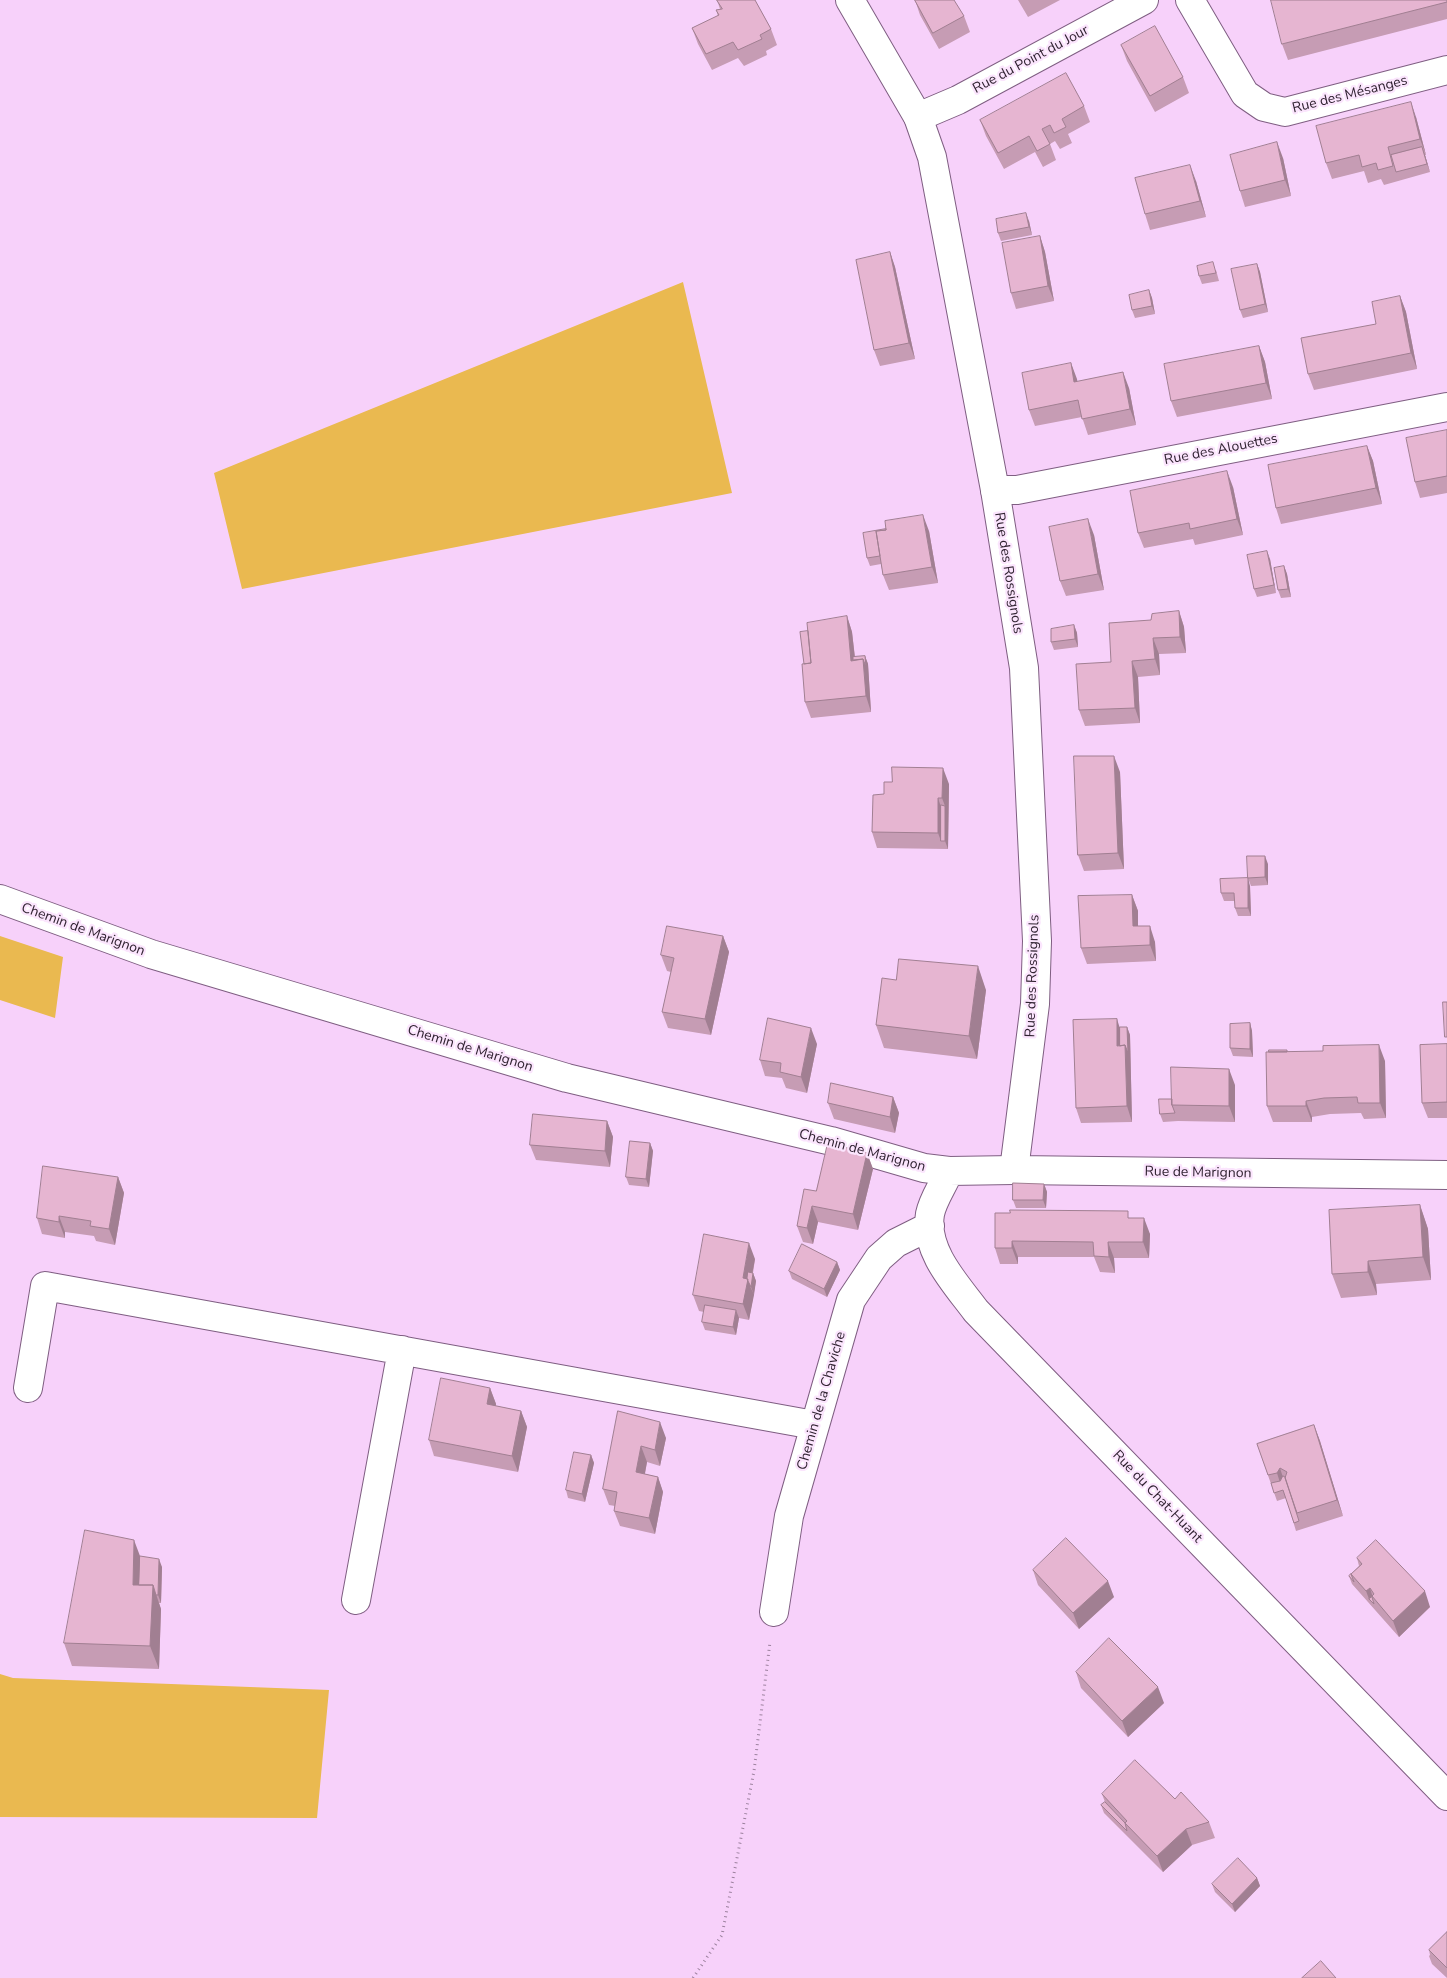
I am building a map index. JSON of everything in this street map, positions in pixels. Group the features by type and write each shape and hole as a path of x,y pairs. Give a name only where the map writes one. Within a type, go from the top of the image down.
{"street":[{"name":"Rue des Rossignols","path":"850,0 918,117 932,157 995,490 1024,668 1037,941 1034,1004 1014,1170"},
{"name":"Rue du Point du Jour","path":"918,117 958,100 1144,0"},
{"name":"Rue des Mésanges","path":"1190,0 1244,94 1264,107 1285,112 1447,70"},
{"name":"Rue des Alouettes","path":"995,490 1017,490 1447,407"},
{"name":"Chemin de Marignon","path":"0,899 151,954 567,1078 831,1141 924,1168 948,1171"},
{"name":"Rue de Marignon","path":"948,1171 1014,1170 1447,1175"},
{"name":"Rue du Chat-Huant","path":"948,1171 930,1215 930,1226 941,1264 976,1310 1447,1796"},
{"name":"Chemin de la Chaviche","path":"774,1612 789,1516 851,1300 879,1258 896,1242 930,1226"},
{"path":"28,1388 45,1286 814,1426"},
{"path":"356,1600 402,1350"}],"path":[{"path":"693,1978 722,1935 754,1771 774,1612"}],"shaded area":[{"path":"683,282 732,493 242,589 214,473"},
{"path":"0,936 63,957 55,1018 0,1000"},
{"path":"0,1674 13,1678 329,1690 317,1818 0,1817"}],"building":[{"path":"717,0 755,0 771,29 760,35 762,39 738,50 733,42 706,54 692,28 719,15 716,10 722,9"},
{"path":"915,0 954,0 964,16 933,33"},
{"path":"1271,0 1447,0 1447,2 1282,44"},
{"path":"1155,26 1183,77 1150,96 1121,45"},
{"path":"1066,73 1084,106 1062,119 1066,127 1054,133 1050,125 1042,129 1050,144 1037,151 1029,136 998,153 980,120"},
{"path":"1411,102 1420,139 1388,147 1393,166 1378,170 1376,163 1362,167 1359,155 1326,163 1316,126"},
{"path":"1277,142 1285,180 1240,191 1230,155"},
{"path":"1422,147 1427,164 1396,172 1391,155"},
{"path":"1190,165 1200,201 1145,214 1135,178"},
{"path":"1026,213 1029,227 998,233 996,219"},
{"path":"1040,236 1048,286 1011,293 1002,243"},
{"path":"890,252 909,343 874,350 856,260"},
{"path":"1213,262 1216,273 1199,276 1197,266"},
{"path":"1257,264 1265,304 1240,310 1231,269"},
{"path":"1149,290 1152,306 1132,310 1129,295"},
{"path":"1400,296 1411,353 1308,374 1301,338 1376,324 1372,302"},
{"path":"1259,346 1266,383 1171,401 1164,364"},
{"path":"1071,363 1074,382 1123,372 1130,409 1082,419 1078,400 1029,410 1022,373"},
{"path":"1447,430 1447,476 1415,482 1406,438"},
{"path":"1367,446 1376,488 1276,508 1268,465"},
{"path":"1227,471 1237,519 1190,529 1189,523 1138,533 1130,491"},
{"path":"923,515 932,567 883,575 876,531 886,530 885,521"},
{"path":"1088,519 1098,574 1060,581 1049,527"},
{"path":"886,529 876,531 880,556 867,558 863,533"},
{"path":"1267,551 1274,585 1254,589 1247,555"},
{"path":"1284,566 1288,589 1278,590 1274,568"},
{"path":"1179,611 1180,637 1153,638 1155,659 1132,661 1135,708 1079,710 1076,664 1111,662 1109,623 1151,620 1152,614"},
{"path":"847,616 851,661 863,659 866,696 805,702 802,664 811,663 807,623"},
{"path":"1074,625 1075,639 1051,642 1051,629"},
{"path":"808,631 811,663 804,664 800,632"},
{"path":"865,656 866,667 863,659 853,660 853,657"},
{"path":"1074,756 1114,756 1118,853 1078,855"},
{"path":"892,767 943,768 942,798 938,798 938,833 872,832 873,795 884,794 884,782 892,782"},
{"path":"941,805 945,806 945,841 941,841"},
{"path":"1247,856 1265,856 1265,877 1248,878"},
{"path":"1248,878 1248,908 1235,908 1234,893 1221,893 1220,879"},
{"path":"1132,895 1133,926 1150,926 1150,945 1081,948 1078,896"},
{"path":"667,926 723,936 705,1019 662,1012 674,958 661,955"},
{"path":"899,959 978,966 969,1036 876,1025 882,978 896,980"},
{"path":"1443,1002 1447,1002 1447,1037 1445,1037"},
{"path":"768,1018 811,1028 801,1077 780,1072 781,1063 760,1060"},
{"path":"1117,1019 1117,1046 1125,1045 1127,1106 1076,1108 1073,1020"},
{"path":"1250,1023 1250,1049 1230,1048 1230,1024"},
{"path":"1120,1027 1127,1027 1128,1053 1125,1045 1120,1046"},
{"path":"1447,1044 1447,1102 1422,1103 1420,1045"},
{"path":"1379,1045 1380,1103 1358,1103 1357,1097 1324,1098 1306,1101 1306,1106 1267,1106 1266,1052 1323,1051 1323,1046"},
{"path":"1269,1050 1287,1050 1287,1052 1269,1052"},
{"path":"1171,1067 1229,1069 1229,1106 1172,1105"},
{"path":"831,1083 893,1097 890,1117 828,1103"},
{"path":"1159,1099 1172,1099 1175,1113 1160,1114"},
{"path":"533,1114 607,1121 605,1151 530,1145"},
{"path":"630,1141 650,1143 646,1179 626,1177"},
{"path":"828,1143 867,1153 853,1214 812,1206 807,1228 797,1226 804,1189 816,1191"},
{"path":"43,1166 118,1177 109,1229 90,1226 91,1221 59,1216 59,1222 37,1218"},
{"path":"1013,1183 1044,1184 1043,1200 1013,1200"},
{"path":"1420,1205 1423,1257 1368,1261 1368,1272 1332,1274 1329,1210"},
{"path":"1010,1210 1128,1211 1128,1218 1144,1218 1143,1242 1108,1242 1109,1257 1094,1256 1093,1242 1012,1241 1012,1248 995,1248 995,1213 1010,1213"},
{"path":"704,1234 749,1243 743,1278 748,1279 743,1304 693,1295"},
{"path":"802,1244 837,1262 824,1289 789,1271"},
{"path":"748,1272 753,1273 751,1287 747,1279"},
{"path":"705,1305 736,1310 733,1327 702,1322"},
{"path":"441,1378 490,1388 487,1404 521,1411 512,1456 429,1440"},
{"path":"618,1411 660,1422 655,1450 641,1446 636,1472 658,1477 649,1518 614,1511 617,1492 603,1489"},
{"path":"1314,1425 1337,1500 1297,1513 1285,1478 1287,1472 1280,1468 1277,1473 1268,1475 1257,1444"},
{"path":"574,1452 591,1455 582,1494 566,1490"},
{"path":"1283,1476 1285,1477 1299,1521 1294,1523 1283,1490 1274,1493 1271,1483 1280,1481"},
{"path":"85,1530 134,1540 133,1585 153,1585 150,1646 64,1643"},
{"path":"1066,1538 1108,1581 1073,1613 1033,1570"},
{"path":"1376,1540 1425,1591 1393,1621 1372,1596 1374,1594 1370,1588 1366,1591 1351,1574 1362,1564 1357,1558"},
{"path":"140,1556 159,1559 158,1595 156,1595 153,1585 139,1585"},
{"path":"1109,1638 1158,1687 1122,1721 1076,1672"},
{"path":"1135,1760 1175,1799 1181,1792 1209,1822 1186,1829 1157,1856 1125,1823 1127,1821 1102,1794"},
{"path":"1105,1802 1125,1823 1127,1831 1101,1805"},
{"path":"1238,1858 1257,1878 1232,1904 1212,1884"},
{"path":"1447,1932 1447,1968 1429,1950"},
{"path":"1321,1961 1336,1978 1302,1978"}]}
